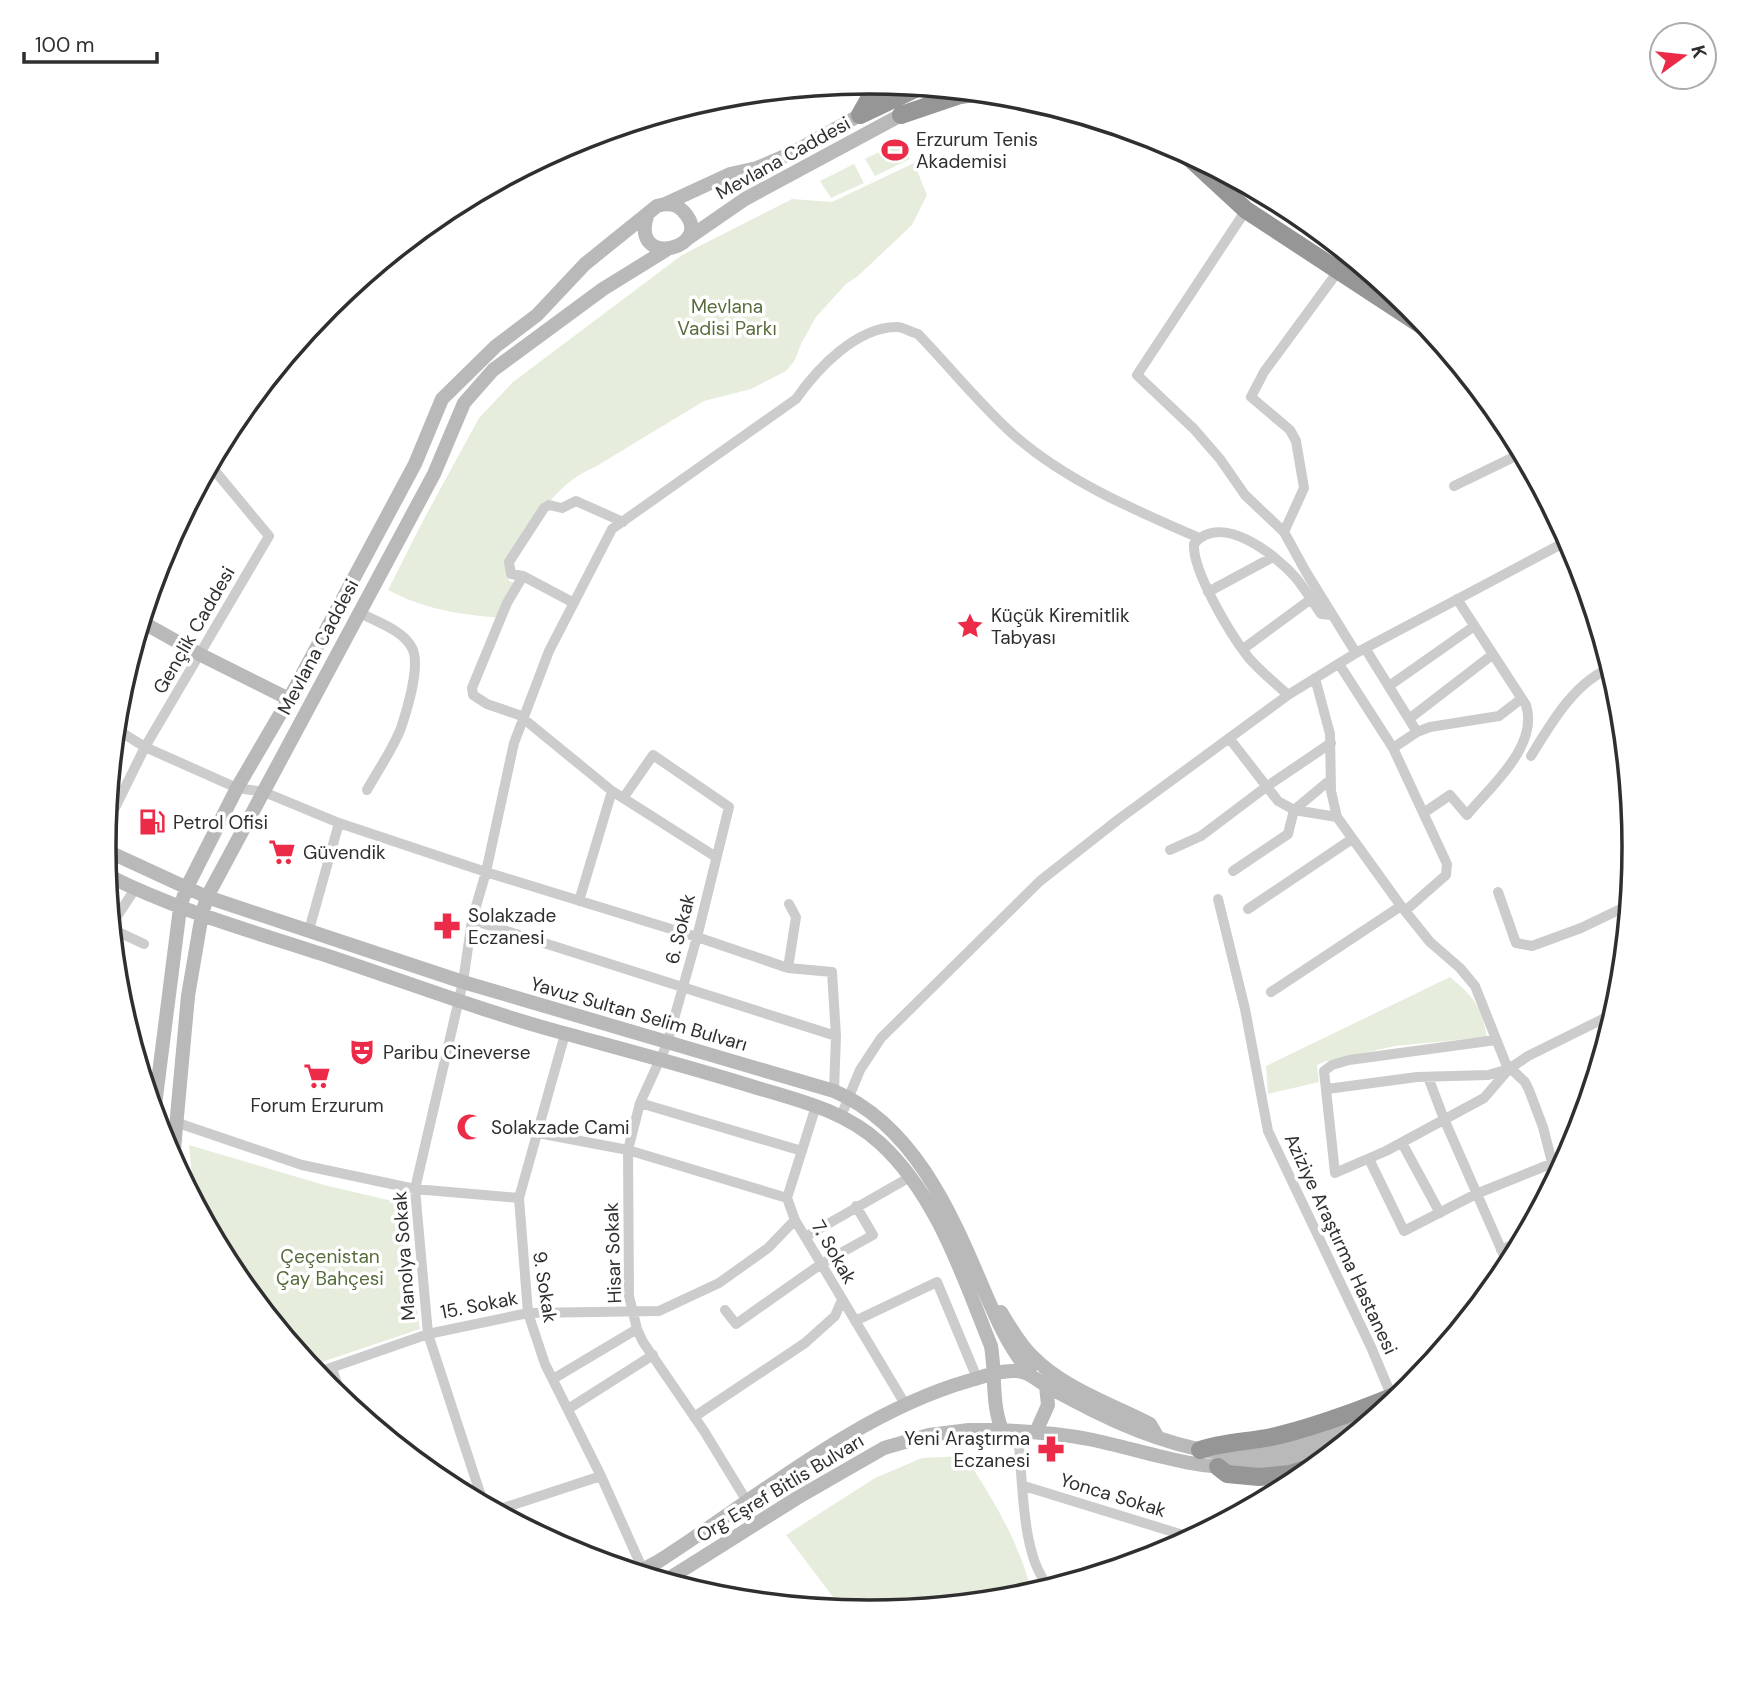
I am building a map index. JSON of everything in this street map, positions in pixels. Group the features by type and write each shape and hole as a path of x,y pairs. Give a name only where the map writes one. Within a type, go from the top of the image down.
{"highway":[{"path":"860,115 872,94"},
{"path":"860,115 902,95"},
{"path":"901,115 935,98"},
{"path":"901,115 948,99"},
{"path":"1206,174 1245,210 1391,305"},
{"path":"1200,1450 1218,1444 1248,1442 1281,1435 1380,1401"},
{"path":"1218,1466 1227,1474 1240,1476 1289,1474"}],"main road":[{"name":"Mevlana Caddesi","path":"665,204 730,174 757,168 792,153 860,115"},
{"name":"Mevlana Caddesi","path":"687,239 745,199 901,115"},
{"path":"665,204 679,207 685,212 690,226 687,239 680,246 666,250 647,239 645,231 647,216 651,210 665,204"},
{"name":"Mevlana Caddesi","path":"157,1092 180,908 186,889 237,788 289,699 415,464 442,399 496,346 537,315 585,264 647,216"},
{"name":"Mevlana Caddesi","path":"174,1137 188,996 207,897 434,474 464,403 493,370 603,289 666,250"},
{"path":"415,464 434,474"},
{"path":"150,626 289,699"},
{"name":"Yavuz Sultan Selim Bulvarı","path":"116,856 207,897 463,982 841,1094 878,1118 916,1159 953,1222 1013,1353 1030,1373"},
{"name":"Yavuz Sultan Selim Bulvarı","path":"117,880 180,908 565,1034 660,1058 841,1116 880,1143 910,1177 943,1233 975,1307 991,1346 994,1374"},
{"path":"168,1121 175,1122"},
{"path":"988,1298 998,1307 1023,1346 1044,1368 1150,1424 1157,1436"},
{"path":"648,1567 856,1430 932,1392 994,1374 1014,1371 1030,1373 1046,1386 1110,1419 1200,1450 1232,1455 1264,1453 1297,1445 1351,1426"},
{"path":"994,1374 994,1401 1002,1430 1088,1439 1218,1466 1250,1466 1284,1461 1326,1446"},
{"path":"1036,1432 1048,1405 1046,1386"},
{"name":"Org Eşref Bitlis Bulvarı","path":"675,1575 797,1497 884,1448 929,1435 969,1430 1002,1430"}],"street":[{"path":"1245,210 1137,374 1194,429 1245,495 1284,532 1332,615 1389,687 1417,732"},
{"path":"1284,532 1304,488 1296,441 1290,430 1251,397 1264,372 1339,270"},
{"name":"Manolya Sokak","path":"480,1492 428,1334 415,1189 463,982 472,920 486,872 514,743 549,652 612,529 796,399 814,374 838,352 865,335 897,327 918,334 1015,436 1066,473 1141,512 1199,538"},
{"path":"1454,486 1513,457"},
{"name":"Gençlik Caddesi","path":"118,802 145,747 269,536 216,473"},
{"path":"574,603 523,576 511,574 509,562 544,508 549,505 562,508 576,501 623,522"},
{"path":"1288,695 1243,649 1208,592 1197,566 1194,544 1199,538 1213,532 1246,538 1294,576 1321,614 1332,615"},
{"path":"841,1094 881,1038 1040,881 1288,695 1361,651 1559,545"},
{"path":"1208,592 1273,558"},
{"path":"523,576 507,603 472,688 473,695 487,704 509,710 612,791 716,857"},
{"path":"1243,649 1311,599"},
{"path":"1425,813 1450,795 1467,816 1519,752 1530,717 1457,599"},
{"path":"358,612 392,629 412,647 416,661 401,729 368,790"},
{"path":"1389,687 1473,627"},
{"path":"1409,719 1492,655"},
{"path":"1270,992 1403,909 1446,875 1447,864 1394,748 1339,664"},
{"path":"1531,756 1556,715 1594,676 1601,672"},
{"path":"1315,678 1331,743 1331,780 1337,817 1403,909 1430,942 1460,968 1475,986 1509,1069 1519,1076 1529,1090 1553,1163 1476,1194 1405,1231 1369,1159"},
{"path":"1394,748 1417,732 1469,719 1499,716 1521,699"},
{"path":"125,735 145,747 237,788 264,792 339,823 788,968 832,972 841,1116"},
{"path":"1229,737 1278,801 1294,810 1337,817"},
{"path":"1170,850 1201,836 1331,743"},
{"name":"6. Sokak","path":"624,797 653,755 729,807 697,937 667,1044 660,1058"},
{"path":"1233,871 1288,834 1294,810 1331,780"},
{"path":"579,901 612,791"},
{"path":"309,930 339,823"},
{"path":"1248,909 1352,839"},
{"path":"120,914 135,889"},
{"path":"1498,892 1516,943 1532,946 1581,928 1620,909"},
{"name":"Aziziye Araştırma Hastanesi","path":"1218,899 1245,1009 1268,1131 1371,1347 1395,1386"},
{"path":"788,968 796,917 789,904"},
{"path":"472,920 836,1036"},
{"path":"122,932 144,944"},
{"path":"1496,1040 1391,1052 1341,1062 1324,1071 1335,1173 1402,1143 1484,1098 1509,1069 1528,1056 1602,1019"},
{"name":"9. Sokak","path":"565,1034 519,1198 528,1313 545,1364 601,1476 637,1564"},
{"name":"Hisar Sokak","path":"660,1058 640,1103 628,1150 629,1296 637,1329 748,1503"},
{"path":"1327,1089 1428,1077 1488,1075 1509,1069"},
{"path":"1428,1077 1503,1255"},
{"path":"640,1103 802,1151"},
{"path":"538,1133 628,1150 787,1198 816,1106"},
{"path":"175,1122 302,1165 415,1189 519,1198"},
{"path":"1402,1143 1440,1213"},
{"path":"805,1237 910,1177"},
{"name":"7. Sokak","path":"787,1198 795,1220 905,1404"},
{"path":"725,1310 736,1324 821,1264 873,1234 856,1206"},
{"name":"15. Sokak","path":"327,1370 428,1334 528,1313 659,1311 719,1283 768,1248 795,1220"},
{"path":"1501,1250 1508,1247"},
{"path":"855,1321 937,1282 977,1378"},
{"path":"694,1417 805,1343 835,1315 842,1300"},
{"path":"553,1379 637,1329"},
{"path":"568,1409 653,1355"},
{"path":"332,1368 335,1378"},
{"path":"1021,1432 1019,1446 1030,1549 1044,1580"},
{"path":"506,1507 601,1476"},
{"name":"Yonca Sokak","path":"1024,1486 1179,1534"}],"green space":[{"name":"Erzurum Tenis Akademisi","path":"901,141 910,159 875,176 865,159"},
{"name":"Mevlana Vadisi Parkı","path":"914,163 927,195 912,225 846,284 816,317 795,360 786,371 751,389 704,401 566,485 543,510 506,567 509,581 518,584 501,618 443,610 388,590 479,418 513,382 682,255 792,199 832,202"},
{"name":"Erzurum Tenis Akademisi","path":"854,164 864,183 831,198 820,181"},
{"path":"1450,977 1475,1003 1487,1037 1395,1046 1327,1061 1317,1065 1319,1082 1268,1094 1266,1066"},
{"name":"Çeçenistan Çay Bahçesi","path":"189,1145 324,1185 401,1203 420,1329 320,1362 272,1306 243,1266 192,1176"},
{"path":"965,1456 1013,1539 1029,1583 919,1599 835,1599 786,1535 875,1478 922,1458"}],"place":[{"name":"Erzurum Tenis Akademisi","path":"895,150"},
{"name":"Küçük Kiremitlik Tabyası","path":"970,626"},
{"name":"Petrol Ofisi","path":"152,822"},
{"name":"Güvendik","path":"282,852"},
{"name":"Solakzade Eczanesi","path":"447,926"},
{"name":"Paribu Cineverse","path":"362,1052"},
{"name":"Forum Erzurum","path":"317,1076"},
{"name":"Solakzade Cami","path":"470,1127"},
{"name":"Yeni Araştırma Eczanesi","path":"1051,1449"}]}
